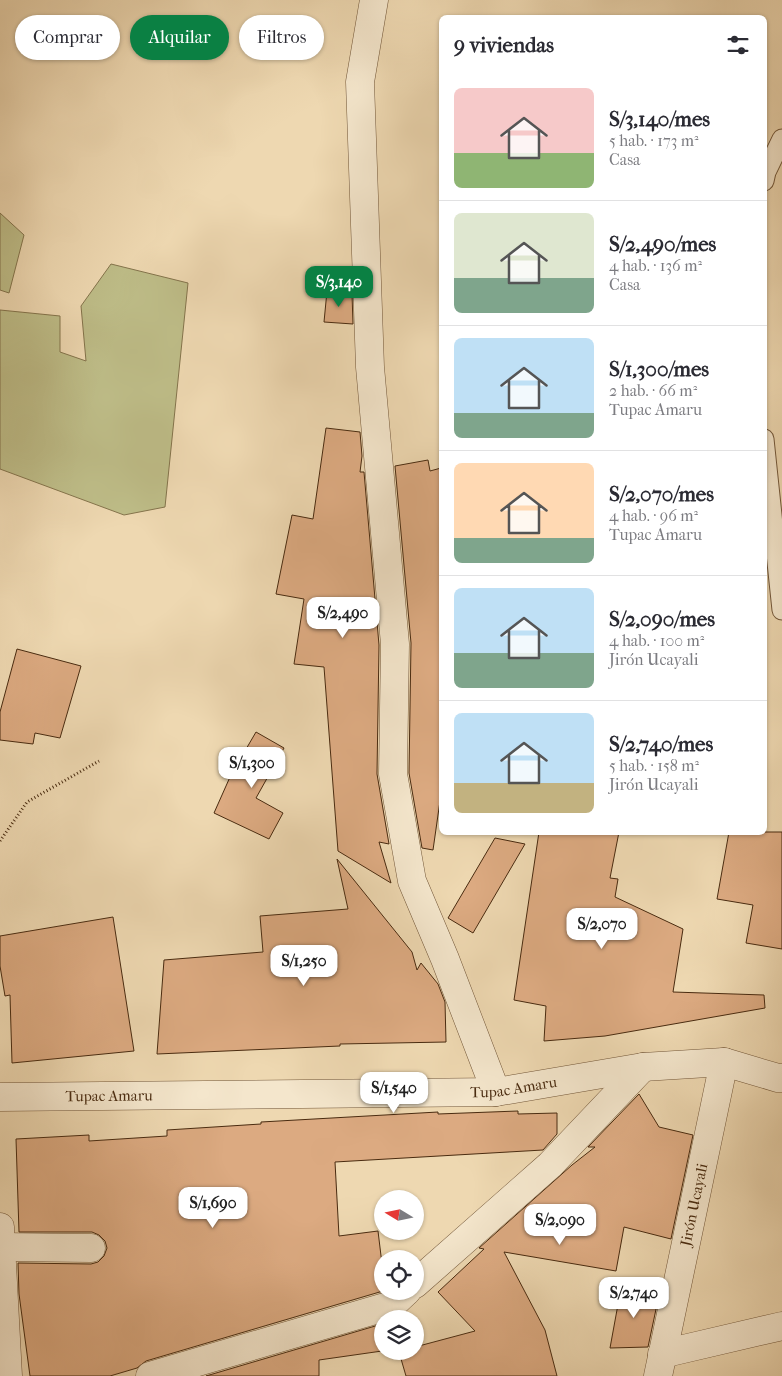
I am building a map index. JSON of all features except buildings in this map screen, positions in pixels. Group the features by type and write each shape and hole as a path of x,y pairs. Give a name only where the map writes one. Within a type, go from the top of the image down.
{"street":[{"path":"374,0 360,82 370,367 395,644 393,774 412,880 445,959 496,1092"},
{"name":"Tupac Amaru","path":"0,1097 496,1092 643,1067 724,1062 782,1078"},
{"name":"Jirón Ucayali","path":"660,1365 724,1062"},
{"path":"424,1276 550,1165 643,1067"},
{"path":"8,1376 0,1240 91,1248"},
{"path":"150,1376 392,1305 397,1300"},
{"path":"660,1365 782,1326"}],"lane":[{"path":"767,170 782,139"},
{"path":"767,462 782,610"}],"path":[{"path":"0,841 27,802 99,761"}],"shaded area":[{"path":"0,213 24,235 9,293 0,290"},
{"path":"111,264 188,283 165,507 124,515 0,469 0,310 60,316 60,352 86,361 81,306"}]}
